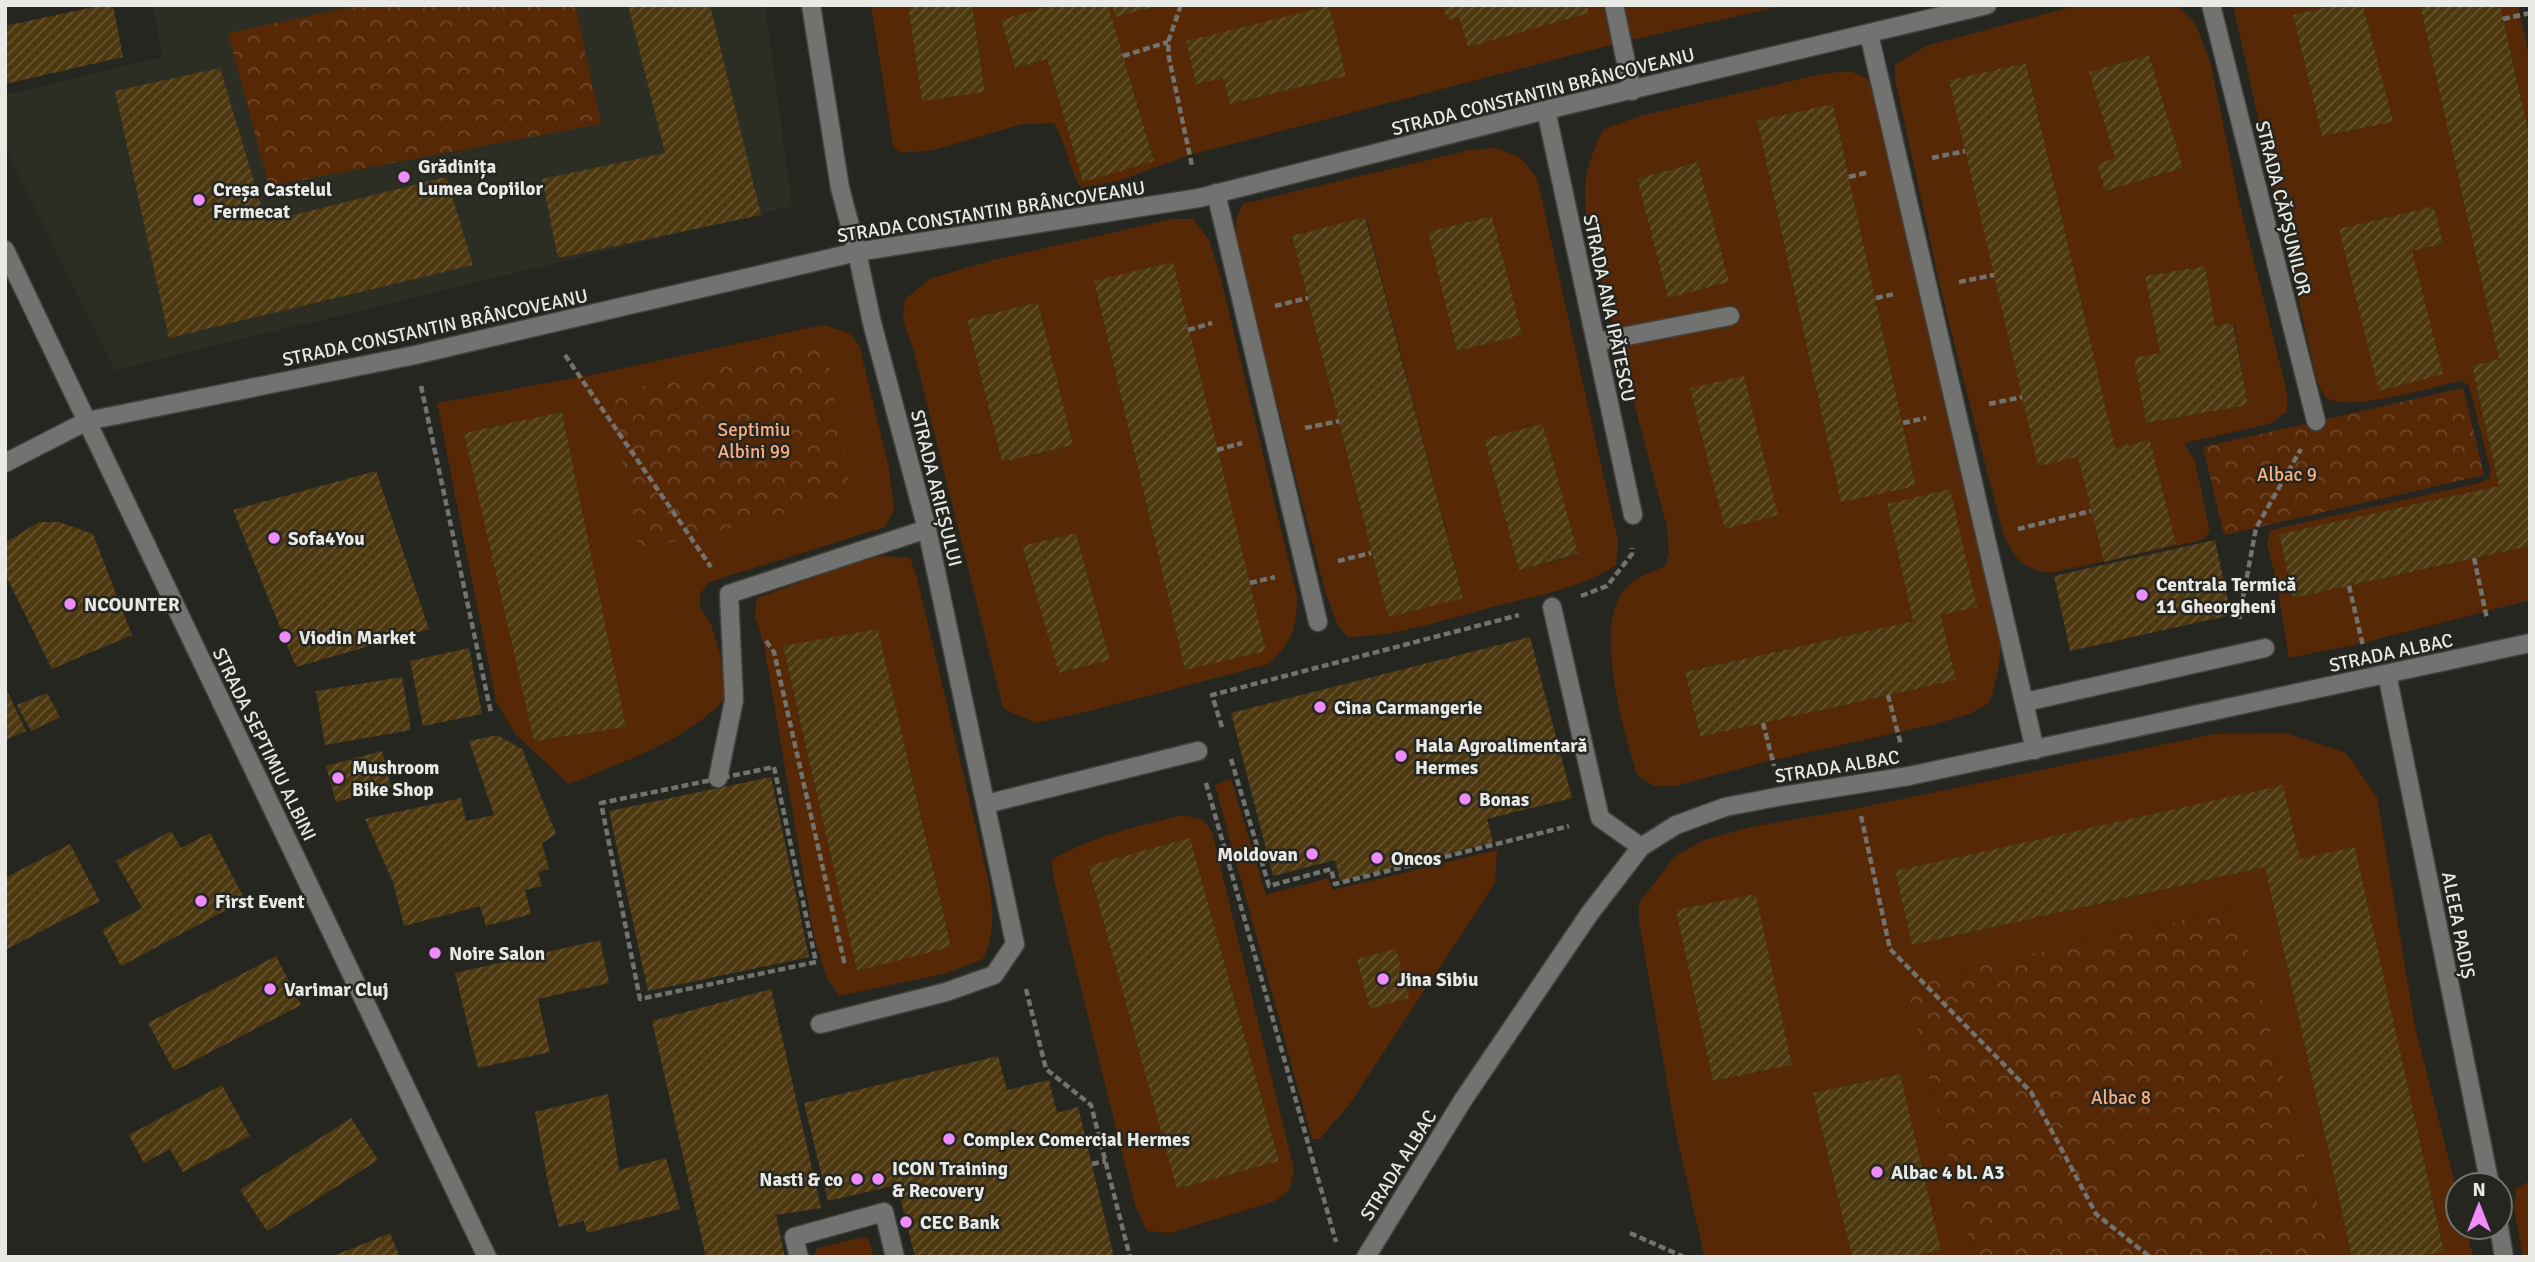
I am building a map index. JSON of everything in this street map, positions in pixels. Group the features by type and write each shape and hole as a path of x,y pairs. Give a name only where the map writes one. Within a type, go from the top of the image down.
{"street":[{"name":"STRADA ARIEȘULUI","path":"811,5 840,188 858,252 872,323 928,529 1015,944"},
{"path":"1614,5 1632,91"},
{"name":"STRADA CONSTANTIN BRÂNCOVEANU","path":"5,463 87,421 415,355 858,252 1208,196 1546,110 1987,5"},
{"name":"STRADA CĂPȘUNILOR","path":"2211,5 2316,421"},
{"path":"1869,34 2035,750"},
{"name":"STRADA ANA IPĂTESCU","path":"1546,110 1633,515"},
{"path":"1208,196 1318,622"},
{"name":"STRADA SEPTIMIU ALBINI","path":"5,250 487,1257"},
{"path":"1596,342 1730,316"},
{"path":"718,778 734,700 729,594 928,529"},
{"path":"1552,607 1600,818 1641,847"},
{"name":"STRADA ALBAC","path":"1366,1257 1463,1100 1590,913 1641,847 1676,825 1725,807 1909,776 2530,643"},
{"path":"2025,702 2265,648"},
{"name":"ALEEA PADIȘ","path":"2379,676 2487,1171"},
{"path":"986,804 1198,751"},
{"path":"820,1024 946,992 994,975 1015,944"},
{"path":"799,1257 794,1237 884,1212 895,1257"}],"path":[{"path":"1181,5 1168,41 1168,58 1208,196"},
{"path":"2503,19 2530,13"},
{"path":"1123,56 1168,41"},
{"path":"415,355 491,713"},
{"path":"2233,656 2256,528 2316,421"},
{"path":"1986,536 2091,511"},
{"path":"1225,738 1212,695 1552,607 1607,586 1632,554 1633,515"},
{"path":"2474,558 2493,651"},
{"path":"2349,586 2379,676"},
{"path":"1888,695 1909,776"},
{"path":"1763,723 1782,796"},
{"path":"1228,750 1269,887 1331,869 1335,884 1600,818"},
{"path":"1198,751 1336,1243"},
{"path":"774,767 816,962 640,999 601,803 718,778 774,767"},
{"path":"1854,784 1890,949 2031,1093 2096,1214 2150,1257"},
{"path":"1015,944 1046,1069 1091,1105 1130,1257"},
{"path":"1092,1164 1105,1161"},
{"path":"1630,1233 1684,1257"}],"shaded area":[{"name":"Grădinița Lumea Copiilor","path":"153,5 765,5 792,206 115,370 5,148 5,95 163,57"}],"green space":[{"path":"361,5 575,5 601,124 269,186 228,33"},
{"path":"871,5 908,5 922,101 985,91 972,5 1053,5 1001,21 1015,68 1047,59 1083,182 1154,160 1108,5 1112,5 1116,17 1161,5 1442,5 1447,20 1459,17 1468,47 1587,5 1787,5 1622,42 1190,155 1118,181 1081,188 1054,123 1022,124 934,150 901,153 893,145","holes":["1329,7 1346,76 1230,104 1223,78 1196,84 1186,41"]},
{"path":"2079,5 2177,5 2195,23 2210,61 2240,206 2287,392 2287,412 2269,424 2184,443 2195,461 2210,532 2202,540 2050,573 2025,565 2011,550 2003,533 1942,295 1895,79 1895,65 1926,46","holes":["2149,55 2183,168 2105,191 2097,164 2115,158 2089,72","2026,63 2115,448 2150,440 2176,544 2104,561 2078,457 1949,80","2205,266 2215,326 2234,323 2248,405 2146,423 2135,358 2160,353 2145,276"]},
{"path":"2233,5 2335,5 2293,15 2322,136 2392,122 2363,5 2420,5 2499,359 2472,366 2499,486 2279,534 2293,598 2530,546 2530,600 2363,643 2289,658 2267,543 2271,530 2479,483 2490,478 2490,468 2469,385 2461,381 2376,400 2343,402 2324,396 2315,373","holes":["2434,206 2443,244 2412,251 2380,391 2340,229"]},
{"path":"2500,5 2518,5 2530,61 2530,139"},
{"path":"1849,71 1867,78 1875,97 2001,638 1999,666 1990,702 1971,713 1940,723 1773,760 1675,786 1654,786 1637,775 1631,756 1614,682 1611,631 1615,609 1627,586 1665,566 1669,554 1667,527 1589,233 1585,203 1588,169 1603,130 1639,116 1822,74","holes":["1833,105 1916,485 1841,502 1757,121","1698,162 1729,282 1668,297 1637,179","1950,490 1941,615 1956,680 1700,737 1685,672 1913,621 1887,504"]},
{"path":"1496,148 1520,157 1537,178 1618,541 1616,565 1587,581 1555,591 1401,631 1347,637 1337,623 1325,591 1237,246 1237,219 1243,204 1470,150","holes":["1492,216 1521,335 1457,351 1429,232","1366,217 1463,597 1388,617 1292,236","1543,424 1578,555 1519,570 1484,440"]},
{"path":"1172,219 1193,219 1209,240 1221,279 1297,596 1292,634 1269,664 1036,723 1004,709 914,352 903,320 905,299 932,278 989,261","holes":["1094,282 1188,330 1266,650 1185,669","1038,302 1073,445 1002,462 967,320","1076,533 1110,660 1060,673 1022,546"]},
{"path":"823,325 849,333 859,345 889,468 894,510 885,527 709,582 700,594 700,608 711,624 728,696 693,726 673,738 633,758 569,784 516,735 496,701 437,403 602,373","holes":["562,412 625,726 465,433"]},
{"name":"Septimiu Albini 99","path":"824,339 852,498 639,550 609,395"},
{"name":"Albac 9","path":"2463,388 2484,475 2224,535 2203,447"},
{"path":"883,556 910,558 989,883 992,922 990,940 983,959 947,973 839,996 827,978 814,937 764,645 755,616 757,598 854,562","holes":["878,629 951,946 857,971 783,647"]},
{"path":"2285,733 2346,753 2377,797 2415,1027 2452,1171 2444,1171 2444,1241 2469,1241 2473,1257 2416,1257 2444,1250 2355,848 2300,859 2283,785 1895,871 1912,945 2265,867 2352,1257 2332,1257 2237,908 1906,982 1973,1257 1910,1257 1899,1074 1813,1093 1852,1257 1707,1257 1703,1251 1675,1128 1639,921 1639,903 1674,857 1704,840 1751,827 1859,808 2214,734","holes":["1756,894 1792,1065 1713,1081 1677,910"]},
{"path":"1231,779 1266,895 1328,878 1333,890 1497,850 1495,883 1351,1102 1320,1139 1312,1139 1215,785","holes":["1395,949 1408,998 1371,1009"]},
{"path":"1182,815 1203,820 1212,832 1294,1170 1289,1190 1275,1201 1170,1233 1147,1231 1136,1208 1053,876 1052,860 1099,838","holes":["1190,838 1279,1160 1178,1189 1088,867"]},
{"name":"Albac 8","path":"2237,908 2332,1257 1973,1257 1906,982"},
{"path":"2530,1181 2530,1257 2523,1257 2514,1209 2516,1188"},
{"path":"862,1237 869,1240 874,1257 816,1257 818,1248"}],"building":[{"path":"113,5 123,57 5,84 5,26"},
{"path":"628,5 710,5 761,215 558,258 542,179 665,153"},
{"path":"908,5 972,5 985,92 922,101"},
{"path":"1053,5 1108,5 1154,161 1083,182 1047,59 1015,68 1001,20"},
{"path":"1112,5 1157,5 1157,6 1115,17"},
{"path":"1442,5 1587,5 1589,13 1468,47 1459,17 1447,20"},
{"path":"2335,5 2363,5 2393,122 2322,136 2293,15"},
{"path":"2420,5 2500,5 2530,139 2530,546 2293,598 2279,534 2499,486 2472,366 2499,359"},
{"path":"1329,6 1346,76 1230,104 1223,78 1196,84 1186,41"},
{"path":"2149,55 2183,168 2105,191 2097,164 2115,158 2089,72"},
{"path":"2026,63 2115,448 2150,440 2176,544 2104,562 2078,457 2038,466 1949,80"},
{"name":"Creșa Castelul Fermecat","path":"220,68 266,222 446,177 473,265 169,338 115,91"},
{"path":"1833,104 1916,486 1841,502 1757,121"},
{"path":"1698,162 1729,282 1668,298 1637,179"},
{"path":"2434,206 2443,244 2412,251 2443,374 2379,391 2339,229"},
{"path":"1492,216 1522,335 1457,351 1428,232"},
{"path":"1365,217 1463,598 1388,617 1292,236"},
{"path":"1173,262 1266,651 1185,670 1094,281"},
{"path":"2205,266 2215,326 2233,323 2248,405 2146,423 2134,358 2160,353 2145,276"},
{"path":"1038,302 1073,445 1002,462 967,320"},
{"path":"1744,376 1778,515 1725,529 1690,388"},
{"path":"562,412 626,727 534,741 464,433"},
{"path":"1543,424 1578,554 1519,570 1484,439"},
{"path":"376,471 429,629 296,667 233,510"},
{"path":"1950,489 1977,607 1941,615 1956,680 1700,737 1685,672 1913,621 1887,504"},
{"name":"NCOUNTER","path":"39,522 59,522 93,534 132,635 52,669 5,574 5,543"},
{"path":"1076,533 1110,660 1059,673 1022,546"},
{"name":"Centrala Termică 11 Gheorgheni","path":"2215,540 2231,615 2070,651 2054,576"},
{"path":"878,629 951,947 857,971 783,646"},
{"name":"Hala Agroalimentară Hermes","path":"1530,637 1572,798 1487,819 1493,842 1340,881 1335,860 1273,876 1231,713"},
{"path":"469,648 482,714 423,726 410,661"},
{"path":"402,677 411,730 325,745 316,691"},
{"path":"5,687 26,731 5,740"},
{"path":"47,693 60,717 31,731 17,705"},
{"path":"497,735 522,749 556,834 542,843 549,869 538,872 542,886 525,890 531,914 486,926 480,906 404,926 393,882 365,819 461,798 466,821 494,815 469,741"},
{"path":"382,751 391,787 336,802 326,766"},
{"path":"771,777 809,957 648,991 609,811"},
{"path":"2283,785 2300,859 2355,847 2444,1251 2416,1257 2352,1257 2265,867 1912,945 1895,871"},
{"path":"171,831 181,848 210,833 245,900 121,966 102,930 142,908 116,861"},
{"path":"1190,838 1279,1161 1177,1189 1088,866"},
{"path":"70,844 100,901 5,950 5,878"},
{"path":"1756,894 1792,1065 1713,1081 1676,910"},
{"path":"600,940 609,983 538,999 550,1052 478,1068 455,973"},
{"name":"Jina Sibiu","path":"1396,949 1409,998 1370,1009 1357,959"},
{"path":"276,956 301,1005 174,1071 148,1023"},
{"path":"771,989 821,1208 776,1215 785,1257 706,1257 652,1021"},
{"name":"Complex Comercial Hermes","path":"998,1056 1007,1090 1049,1080 1057,1113 1078,1107 1114,1257 915,1257 897,1185 828,1201 804,1103"},
{"name":"Albac 4 bl. A3","path":"1900,1074 1941,1250 1910,1257 1852,1257 1813,1093"},
{"path":"222,1085 250,1136 183,1172 170,1149 144,1163 129,1135"},
{"path":"608,1094 619,1170 666,1158 680,1209 587,1233 584,1221 559,1227 535,1112"},
{"path":"351,1118 378,1160 267,1231 240,1190"},
{"path":"390,1233 400,1257 331,1257"}],"place":[{"name":"Grădinița Lumea Copiilor","path":"404,177"},
{"name":"Creșa Castelul Fermecat","path":"199,200"},
{"name":"Sofa4You","path":"274,538"},
{"name":"Centrala Termică 11 Gheorgheni","path":"2142,595"},
{"name":"NCOUNTER","path":"70,604"},
{"name":"Viodin Market","path":"285,637"},
{"name":"Cina Carmangerie","path":"1320,707"},
{"name":"Hala Agroalimentară Hermes","path":"1401,756"},
{"name":"Mushroom Bike Shop","path":"338,778"},
{"name":"Bonas","path":"1465,799"},
{"name":"Moldovan","path":"1312,854"},
{"name":"Oncos","path":"1377,858"},
{"name":"First Event","path":"201,901"},
{"name":"Noire Salon","path":"435,953"},
{"name":"Jina Sibiu","path":"1383,979"},
{"name":"Varimar Cluj","path":"270,989"},
{"name":"Complex Comercial Hermes","path":"949,1139"},
{"name":"Albac 4 bl. A3","path":"1877,1172"},
{"name":"Nasti & co","path":"857,1179"},
{"name":"ICON Training & Recovery","path":"878,1179"},
{"name":"CEC Bank","path":"906,1222"}]}
